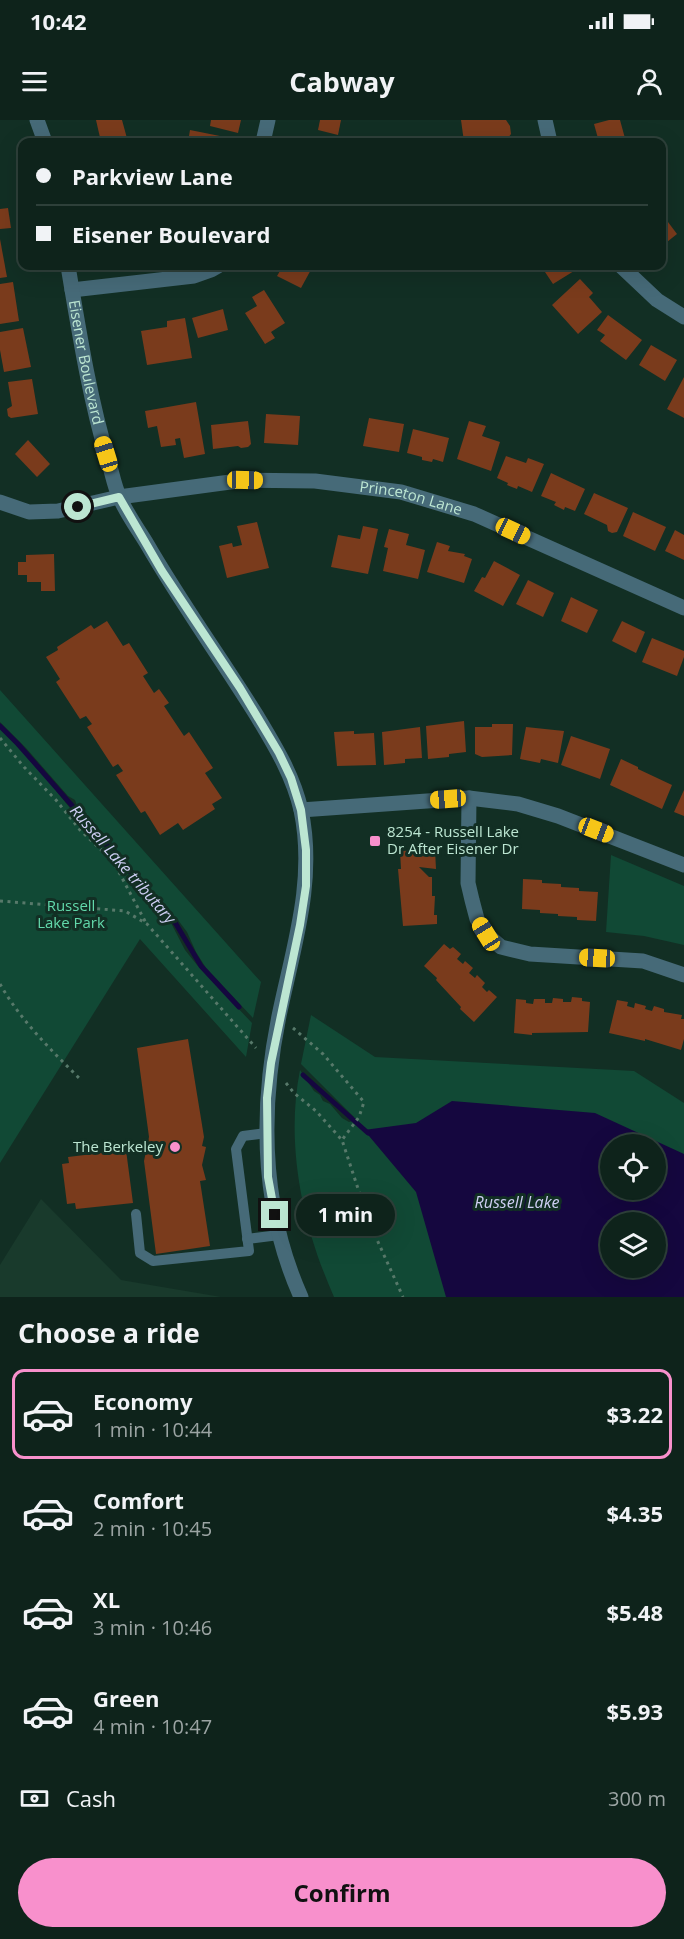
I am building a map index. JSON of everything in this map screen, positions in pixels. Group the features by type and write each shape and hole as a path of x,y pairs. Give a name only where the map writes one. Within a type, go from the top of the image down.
{"street":[{"path":"37,120 44,138"},
{"path":"264,138 268,120"},
{"path":"545,120 549,138"},
{"name":"Eisener Boulevard","path":"69,270 86,372 100,433 119,497 162,571 240,688 279,753 291,778 301,810 306,850 306,886 271,1063 267,1133 268,1177 279,1235 288,1269 301,1297"},
{"path":"72,290 194,276 212,270"},
{"path":"625,270 657,300 684,317"},
{"name":"Princeton Lane","path":"0,502 29,512 58,511 119,497 245,480 315,481 401,492 474,514 684,608"},
{"path":"469,798 468,883 477,919 486,934 501,947 530,954 643,961 684,975"},
{"path":"301,810 469,798 518,804 558,816 684,865"}],"lane":[{"path":"136,1214 140,1253 153,1261 249,1251 236,1149 243,1136 267,1133"},
{"path":"247,1239 279,1235"}],"path":[{"path":"0,738 80,830 113,861 147,924 271,1063 294,1093 316,1111 342,1140 369,1222 403,1297"},
{"path":"0,901 125,911 147,924"},
{"path":"0,984 14,1008 81,1080"},
{"path":"279,1016 323,1054 364,1102 359,1118 342,1140"}],"shaded area":[{"path":"41,1199 121,1280 221,1297 0,1297 0,1265"}],"green space":[{"name":"Russell Lake Park","path":"0,690 261,982 253,1018 206,968 178,920 125,861 107,836 93,825 78,809 75,800 68,796 0,722"},
{"name":"Russell Lake Park","path":"0,729 52,782 57,792 86,828 161,910 171,923 185,950 197,965 252,1023 246,1057 140,939 0,1163"},
{"path":"611,855 684,886 684,945 644,936 606,932"},
{"path":"311,1015 375,1057 634,1071 684,1103 684,1176 666,1155 666,1134 600,1134 600,1156 480,1297 334,1297 314,1243 300,1186 295,1128 300,1070 314,1091 342,1118 349,1122 353,1121 354,1117 301,1064"}],"water":[{"name":"Russell Lake","path":"452,1101 595,1113 641,1134 600,1134 600,1200 666,1200 666,1146 684,1154 684,1297 446,1297 416,1192 364,1130 416,1123"}],"building":[{"path":"96,120 122,120 127,138 100,138"},
{"path":"211,120 241,120 238,133 210,126"},
{"path":"320,120 341,120 338,135 318,130"},
{"path":"461,120 506,120 510,126 511,134 508,138 463,138"},
{"path":"620,120 625,138 598,138 594,124"},
{"path":"190,130 230,138 189,138"},
{"path":"8,208 11,228 0,229 0,209"},
{"path":"666,219 677,234 666,243"},
{"path":"0,239 7,277 0,278"},
{"path":"281,270 311,270 301,288 277,276"},
{"path":"544,270 573,270 574,271 553,284"},
{"path":"580,279 593,293 589,297 602,312 578,334 552,305"},
{"path":"13,282 19,321 0,324 0,284"},
{"path":"264,290 285,323 271,332 275,338 265,344 245,313 257,306 252,297"},
{"path":"223,309 228,330 198,338 192,318"},
{"path":"608,315 642,340 626,360 600,341 605,335 597,330"},
{"path":"185,318 192,358 147,365 141,331 167,327 167,321"},
{"path":"23,328 31,367 4,372 0,332"},
{"path":"651,345 677,360 665,381 639,365"},
{"path":"684,377 684,418 667,409"},
{"path":"32,379 38,414 11,418 8,416 7,409 12,406 8,382"},
{"path":"196,402 205,454 184,458 180,438 175,439 176,445 161,447 157,426 148,428 145,411"},
{"path":"266,414 300,416 298,445 264,443"},
{"path":"369,418 404,424 399,452 363,446"},
{"path":"248,421 251,444 248,447 213,449 211,425"},
{"path":"469,421 486,426 482,436 500,442 491,471 457,459"},
{"path":"413,429 449,438 443,462 433,459 432,462 422,460 422,457 407,453"},
{"path":"28,440 50,464 37,477 15,454"},
{"path":"506,456 526,463 528,458 544,464 532,492 518,486 517,489 507,485 508,483 497,478"},
{"path":"551,473 585,489 575,511 565,507 564,510 554,505 556,502 541,496"},
{"path":"594,493 628,508 617,532 608,531 607,525 584,514"},
{"path":"633,512 666,527 655,551 623,536"},
{"path":"257,522 269,568 227,578 219,546 232,543 233,547 242,545 237,526"},
{"path":"363,526 378,529 368,574 331,567 338,535 360,539"},
{"path":"389,529 409,534 406,545 425,550 418,579 383,571 388,548 384,547"},
{"path":"675,530 684,535 684,560 665,551"},
{"path":"437,542 450,546 448,551 465,554 464,556 472,559 464,583 427,572"},
{"path":"54,554 55,591 41,591 41,582 27,582 27,575 18,575 18,562 26,562 26,555"},
{"path":"494,561 520,575 503,606 474,591 482,577 485,578"},
{"path":"528,580 554,593 543,617 516,604"},
{"path":"571,597 598,610 587,633 561,621"},
{"path":"107,621 123,646 129,643 148,673 143,676 154,693 159,689 169,703 164,706 184,736 189,732 213,768 205,773 222,798 212,804 215,809 183,830 178,823 160,835 145,811 141,813 116,775 123,771 118,764 113,767 87,727 92,724 86,716 80,719 56,682 60,679 46,657 91,625 94,629"},
{"path":"622,621 645,632 636,653 612,641"},
{"path":"652,638 684,651 677,676 642,662"},
{"path":"464,721 466,752 449,754 449,757 428,759 426,726"},
{"path":"492,724 513,724 512,755 482,757 475,754 475,727 492,727"},
{"path":"420,727 422,758 405,759 405,763 384,765 382,732"},
{"path":"526,727 564,731 558,763 541,759 540,763 520,759"},
{"path":"354,731 354,734 374,733 376,765 337,766 334,732"},
{"path":"571,736 610,749 600,779 561,765"},
{"path":"621,759 672,785 662,809 610,785"},
{"path":"684,790 684,816 674,812"},
{"path":"435,850 436,869 419,867 429,877 432,877 432,896 435,896 434,915 437,915 437,924 403,926 398,869 401,869 400,851"},
{"path":"523,879 561,884 561,887 579,888 579,891 598,892 596,921 577,920 577,917 522,909"},
{"path":"444,944 450,949 453,947 461,954 457,959 463,964 465,961 473,968 469,973 475,978 477,975 485,983 482,987 497,997 474,1022 424,966"},
{"path":"572,997 590,1002 588,1032 532,1033 532,1035 514,1033 516,999 526,1000 526,1003 533,1004 534,999 545,999 545,1003 552,1003 553,998 571,1002"},
{"path":"617,1000 628,1002 627,1006 634,1008 635,1003 646,1006 645,1009 652,1011 654,1006 664,1009 664,1012 682,1015 684,1039 681,1050 645,1039 645,1041 609,1033"},
{"name":"The Berkeley","path":"188,1039 204,1137 202,1146 206,1147 202,1165 206,1180 200,1181 210,1246 156,1254 144,1161 149,1137 137,1048"},
{"path":"126,1150 133,1203 76,1209 75,1203 67,1204 62,1164 69,1163 68,1157"}],"waterway":[{"name":"Russell Lake tributary","path":"0,726 176,924 201,966 239,1007"},
{"name":"Russell Lake tributary","path":"303,1075 368,1133"}],"place":[{"name":"8254 - Russell Lake Dr After Eisener Dr","path":"375,841"},
{"name":"The Berkeley","path":"175,1147"}],"route":[{"path":"78,507 119,497 162,571 240,688 279,753 291,778 301,810 306,850 306,886 300,925 279,1016 267,1098 268,1177 275,1215"}]}
